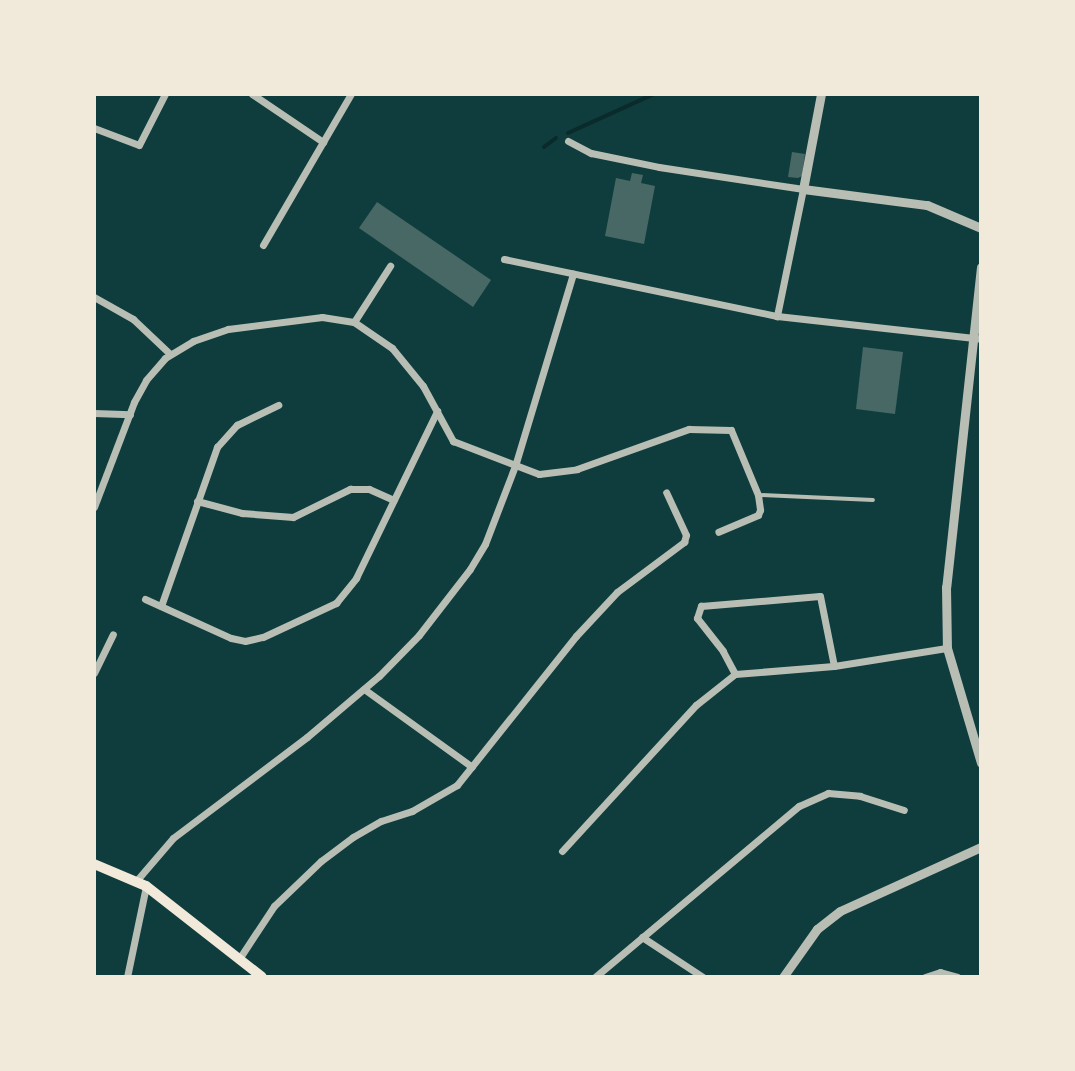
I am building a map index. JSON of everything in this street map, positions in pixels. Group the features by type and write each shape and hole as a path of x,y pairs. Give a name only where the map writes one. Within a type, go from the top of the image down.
{"main road":[{"path":"94,864 141,883 262,977"}],"street":[{"path":"94,128 139,145 165,94"},
{"path":"252,94 323,142"},
{"path":"263,245 351,94"},
{"path":"777,316 821,94"},
{"path":"568,141 591,153 646,165 927,205 981,228"},
{"path":"504,259 777,316 978,339"},
{"path":"354,322 390,266"},
{"path":"981,267 978,339 946,587 947,648 981,763"},
{"path":"127,977 141,883 173,838 364,689 419,635 470,569 485,544 515,466 573,274"},
{"path":"94,297 133,319 170,354"},
{"path":"94,507 146,380 170,354 205,336 258,322 322,317 354,322 373,332 398,354 418,378 453,441 539,474 577,469 689,429 727,429 735,434 758,495 758,515 718,532"},
{"path":"161,606 213,455 227,433 254,414 278,405"},
{"path":"145,599 231,638 245,641 302,619 344,595 437,411"},
{"path":"94,413 130,414"},
{"path":"197,501 242,513 293,517 350,489 369,489 394,500"},
{"path":"239,959 274,906 321,861 381,821 440,796 472,767 576,636 617,592 686,539 666,492"},
{"path":"735,674 723,651 697,618 701,606 820,596 834,666"},
{"path":"94,673 113,634"},
{"path":"562,851 696,705 735,674 834,666 947,648"},
{"path":"364,689 472,767"},
{"path":"969,724 981,720"},
{"path":"595,977 799,806 828,793 860,796 904,810"},
{"path":"783,977 817,929 840,911 981,847"},
{"path":"642,937 703,977"},
{"path":"925,977 940,972 957,977"}],"lane":[{"path":"758,495 873,500"}],"building":[{"path":"792,152 805,154 802,176 798,178 788,177"},
{"path":"632,173 643,175 641,183 655,186 644,244 605,236 616,178 630,181"},
{"path":"377,202 491,280 473,307 359,228"},
{"path":"863,347 903,352 895,414 856,409"}],"waterway":[{"path":"568,133 654,94"},
{"path":"544,147 556,138"}]}
